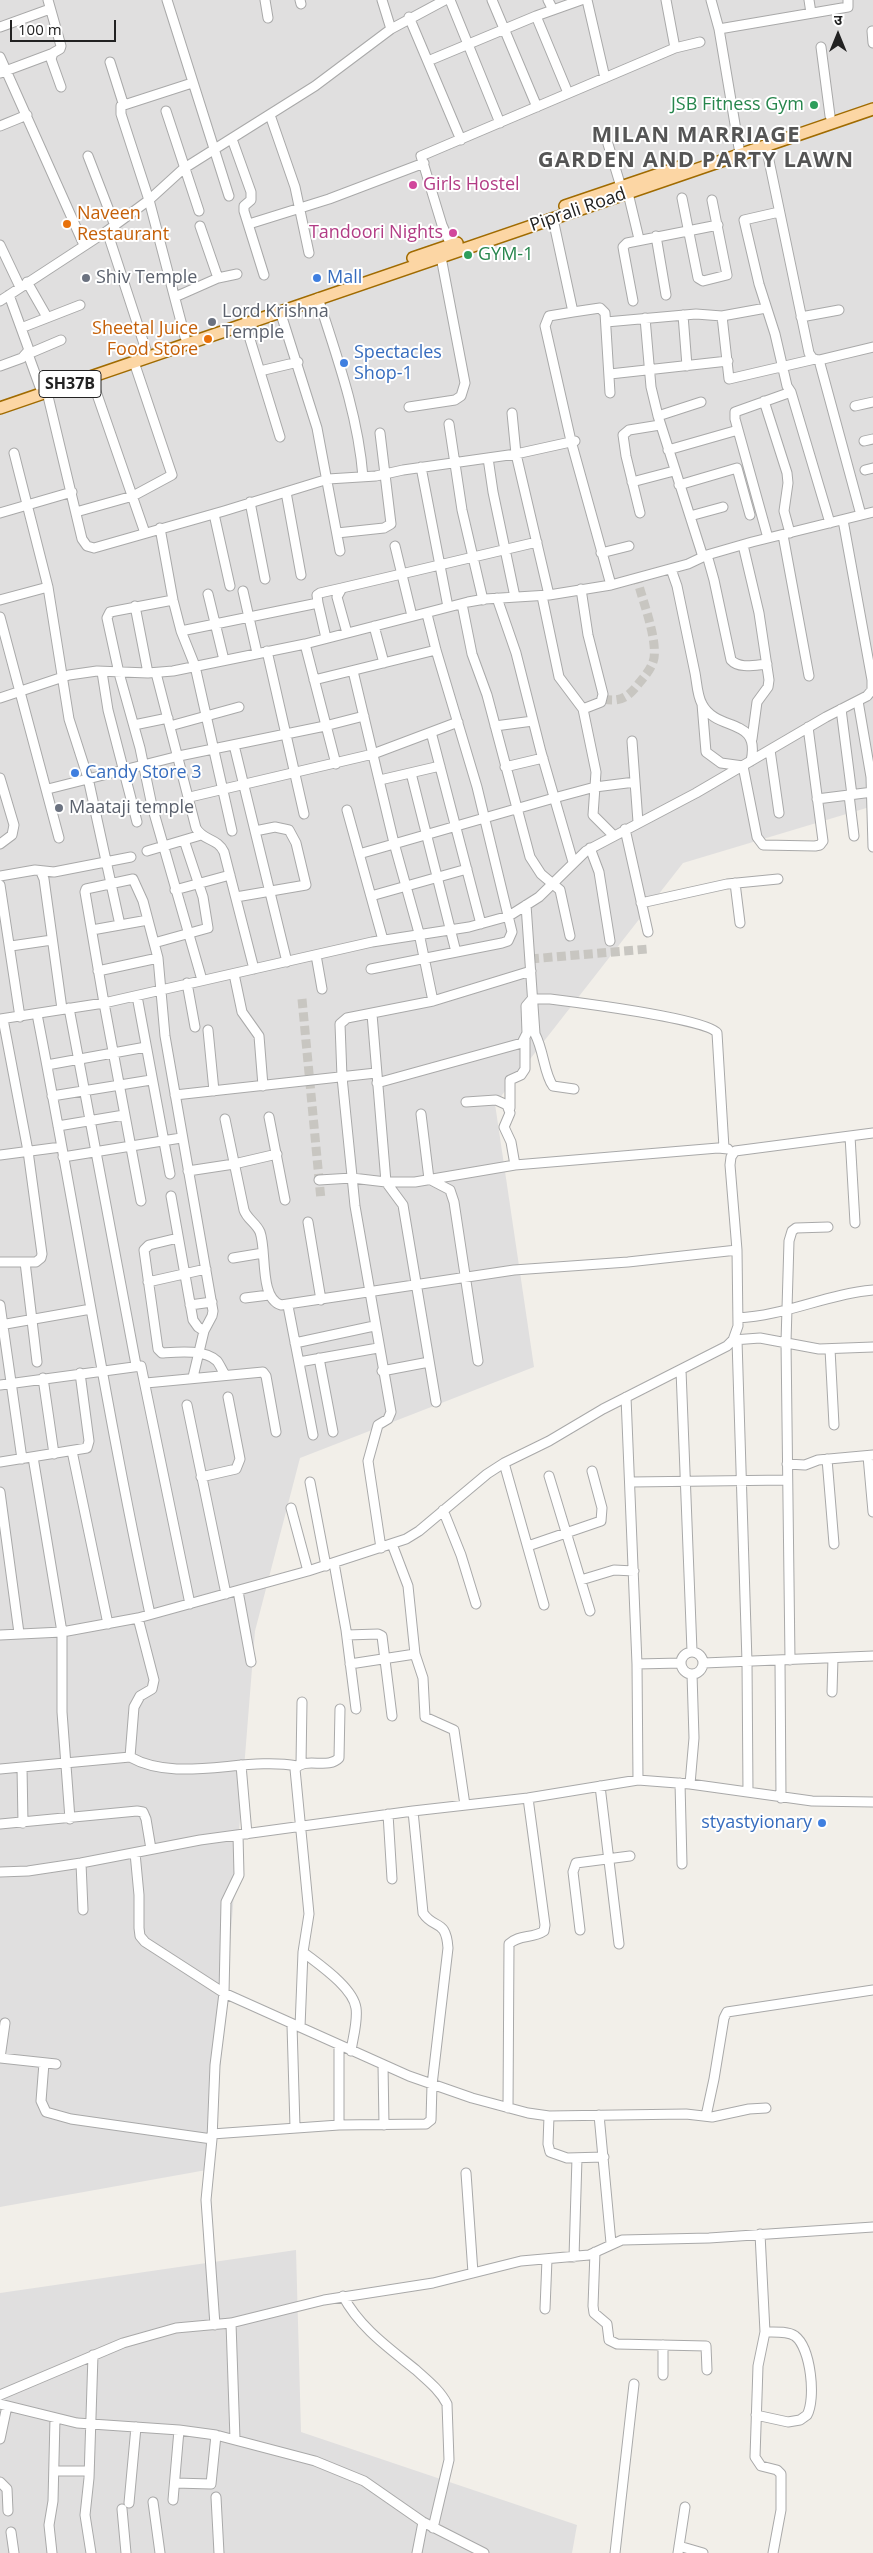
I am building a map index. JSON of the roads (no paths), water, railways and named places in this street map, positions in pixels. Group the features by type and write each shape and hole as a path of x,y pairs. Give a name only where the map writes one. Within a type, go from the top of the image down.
{"main road":[{"path":"0,400 44,389 146,350 451,245 624,190 873,102"},
{"name":"Piprali Road","path":"0,408 44,389 91,377 441,257 553,218 624,190 766,146 873,109"}],"street":[{"path":"167,0 192,82 216,149 229,196"},
{"path":"265,0 268,18"},
{"path":"382,0 391,29"},
{"path":"0,301 111,228 149,200 184,169 315,86 409,17 444,0"},
{"path":"450,0 500,123"},
{"path":"492,0 536,107"},
{"path":"548,0 553,10"},
{"path":"428,60 504,28 581,0"},
{"path":"588,0 605,78"},
{"path":"666,0 675,48"},
{"path":"711,0 739,148"},
{"path":"809,0 811,12"},
{"path":"718,29 848,7 848,0"},
{"path":"0,26 49,4 61,46 60,49 51,54 3,72"},
{"path":"536,16 568,93"},
{"path":"409,17 461,140"},
{"path":"872,31 873,43"},
{"path":"451,245 442,225 421,156 675,48 700,42"},
{"path":"821,47 830,116"},
{"path":"51,54 62,87"},
{"path":"0,57 3,72 27,115 84,245"},
{"path":"110,62 124,103"},
{"path":"185,337 149,200 121,114 121,106 124,103 192,82"},
{"path":"166,111 199,211"},
{"path":"0,126 27,115"},
{"path":"270,115 300,209 309,252"},
{"path":"232,139 251,192 251,200 244,206 264,275"},
{"path":"608,144 639,239"},
{"path":"766,146 809,353 817,359 861,515"},
{"path":"88,156 146,350"},
{"path":"249,224 300,209 424,163"},
{"path":"682,198 698,278 703,280 727,275 712,200"},
{"path":"780,212 744,220 787,386 792,392 830,523"},
{"path":"553,218 573,312"},
{"path":"633,301 623,247 626,243 718,225"},
{"path":"200,226 218,278"},
{"path":"656,236 666,295"},
{"path":"0,244 24,285 48,317"},
{"path":"409,407 455,400 461,396 465,383 441,257"},
{"path":"174,297 218,278 237,274"},
{"path":"9,294 28,354 44,389 72,492 82,539 87,546 94,548 328,479 363,477 516,454 573,441"},
{"path":"318,298 354,414 360,442 363,477"},
{"path":"21,328 80,305"},
{"path":"610,392 605,313 600,308 549,316 545,326 610,585"},
{"path":"606,322 683,315 722,316 766,308"},
{"path":"801,316 839,310"},
{"path":"280,311 318,428 340,551"},
{"path":"683,315 687,366"},
{"path":"722,316 729,379 873,347"},
{"path":"645,318 649,370 659,420 674,471 714,580 730,660 735,665 743,666 767,664"},
{"path":"245,323 280,437"},
{"path":"0,366 61,340"},
{"path":"610,374 728,361"},
{"path":"76,512 132,496 172,475 134,362"},
{"path":"260,371 298,362"},
{"path":"91,377 145,533"},
{"path":"768,538 738,430 735,412 792,392"},
{"path":"764,401 787,473 788,483 784,511 809,676"},
{"path":"640,513 622,440 624,435 629,430 659,420 701,402"},
{"path":"855,406 873,402"},
{"path":"512,413 516,454 537,542 559,678 583,709 593,753 595,788 593,815 613,835"},
{"path":"449,424 454,463 482,600"},
{"path":"668,450 738,430"},
{"path":"337,533 384,528 391,524 380,433"},
{"path":"14,453 48,587 69,719 88,778 120,925"},
{"path":"488,458 492,492 515,597"},
{"path":"421,468 448,607"},
{"path":"679,485 737,468 750,515"},
{"path":"632,482 674,471"},
{"path":"0,513 28,507 72,492"},
{"path":"286,492 301,575"},
{"path":"250,502 265,578"},
{"path":"690,516 723,507"},
{"path":"0,698 61,677 84,672 152,673 196,666 306,644 482,600 545,595 610,585 670,569 705,556 768,538 873,512"},
{"path":"214,514 230,586"},
{"path":"0,1262 39,1261 42,1254 28,1151 2,1019 104,1003 187,982 234,974 383,940 482,924 509,916 554,883 573,862 590,848 664,810 841,709 870,696 872,680 843,520"},
{"path":"160,528 173,600 181,631 196,666 232,831"},
{"path":"326,638 317,596 320,593 537,542"},
{"path":"743,545 759,613 767,664 768,687 757,702 752,739 754,748 751,761"},
{"path":"395,546 412,616"},
{"path":"601,553 629,546"},
{"path":"670,569 677,586 702,704 706,752 721,763 743,766"},
{"path":"0,600 48,587"},
{"path":"342,588 337,593 337,598 347,633"},
{"path":"581,589 588,635 603,694 601,702 583,709"},
{"path":"243,591 250,616 256,653"},
{"path":"208,594 224,660"},
{"path":"497,598 516,653 542,758 573,862"},
{"path":"173,600 135,606 108,613 118,672 134,725 163,846 175,890 181,901 202,980"},
{"path":"181,631 318,603"},
{"path":"462,604 472,654 487,695 516,809 535,867 560,890 570,936"},
{"path":"135,606 152,673 169,722 190,797 196,828 201,835 221,845 254,969"},
{"path":"371,969 508,941 512,932 484,818 427,614"},
{"path":"0,617 43,785 48,789 59,838"},
{"path":"374,626 384,663"},
{"path":"306,644 336,764"},
{"path":"314,680 436,650"},
{"path":"267,651 304,814"},
{"path":"352,671 394,843 419,933 432,1000"},
{"path":"102,672 108,710 137,822"},
{"path":"858,701 873,792 870,813 873,847"},
{"path":"702,704 720,720 748,733 752,739"},
{"path":"134,725 207,716 239,707"},
{"path":"841,709 854,836"},
{"path":"48,789 178,756 214,750 364,716"},
{"path":"495,726 533,721"},
{"path":"190,797 373,754 458,722"},
{"path":"743,766 757,837 763,845 820,845 823,836 808,727"},
{"path":"431,732 482,924"},
{"path":"632,741 638,822"},
{"path":"234,745 287,962"},
{"path":"770,750 779,813"},
{"path":"505,767 542,758"},
{"path":"380,780 440,766"},
{"path":"411,773 456,952"},
{"path":"0,778 14,831 0,844"},
{"path":"359,854 554,798 595,788 635,782"},
{"path":"817,799 873,792"},
{"path":"348,810 383,940"},
{"path":"0,816 10,813"},
{"path":"236,897 306,884 296,843 289,830 275,827 255,832"},
{"path":"625,829 648,932"},
{"path":"147,851 201,835"},
{"path":"154,943 205,930 208,924 203,897 184,840"},
{"path":"590,848 599,872 610,941"},
{"path":"0,876 35,870 41,872 131,857"},
{"path":"371,896 467,869"},
{"path":"41,872 44,879 52,940 66,1009 92,1120 136,1365"},
{"path":"175,890 230,875"},
{"path":"141,1201 98,971 86,888 133,879 148,920 158,958 159,990 175,1095 212,1302 212,1316 204,1330 193,1377"},
{"path":"641,902 735,883 778,879"},
{"path":"735,883 740,923"},
{"path":"0,885 11,946 20,1017"},
{"path":"526,905 533,1026 544,1052 548,1080 553,1086 574,1089"},
{"path":"92,930 148,920"},
{"path":"11,946 52,940"},
{"path":"316,955 322,989"},
{"path":"98,971 158,958"},
{"path":"381,1548 368,1460 378,1424 390,1416 391,1412 368,1292 352,1178 342,1077 340,1024 347,1018 432,1000 531,971"},
{"path":"234,974 242,1012 259,1036 263,1086"},
{"path":"187,982 195,1027"},
{"path":"137,996 151,1080 170,1174"},
{"path":"515,1165 511,1142 504,1127 509,1117 510,1080 521,1075 525,1069 526,1006 532,999 550,999 605,1007 670,1018 715,1029 718,1038 724,1148"},
{"path":"37,1014 101,1370 150,1614"},
{"path":"372,1014 376,1083 386,1182 403,1205 436,1402"},
{"path":"208,1030 214,1091"},
{"path":"376,1083 522,1043 525,1039"},
{"path":"47,1065 146,1047"},
{"path":"175,1095 376,1073"},
{"path":"52,1096 151,1080"},
{"path":"466,1102 496,1100 504,1102 510,1108"},
{"path":"421,1114 429,1179"},
{"path":"58,1126 124,1115"},
{"path":"269,1116 285,1200"},
{"path":"225,1119 244,1210 247,1217 259,1231 269,1295 276,1303 288,1306 416,1284 524,1269 646,1260 737,1250"},
{"path":"319,1180 352,1178 386,1182 415,1182 515,1165 724,1148 735,1151 873,1133"},
{"path":"850,1136 855,1223"},
{"path":"63,1157 182,1138"},
{"path":"0,1155 62,1147"},
{"path":"735,1151 731,1157 730,1165 737,1250 738,1318 735,1340 747,1662 748,1792"},
{"path":"188,1170 234,1164 277,1154"},
{"path":"429,1179 444,1186 452,1195 478,1362"},
{"path":"171,1196 190,1305 195,1324 204,1330"},
{"path":"308,1222 321,1300"},
{"path":"790,1660 786,1342 789,1241 792,1230 796,1228 828,1227"},
{"path":"178,1238 145,1247 144,1253 160,1352 198,1354 214,1359 225,1375"},
{"path":"233,1258 263,1252"},
{"path":"25,1262 37,1362"},
{"path":"148,1282 206,1268"},
{"path":"738,1318 767,1315 832,1296 873,1290"},
{"path":"245,1298 269,1295"},
{"path":"190,1305 212,1302"},
{"path":"0,1305 1,1325 22,1459"},
{"path":"288,1306 313,1435"},
{"path":"1,1325 91,1309"},
{"path":"295,1343 374,1326"},
{"path":"0,1635 62,1632 138,1618 308,1571 392,1544 419,1531 487,1474 504,1463 626,1397 727,1346 735,1340 760,1338 786,1342 806,1348 873,1347 873,1353"},
{"path":"299,1362 378,1348"},
{"path":"830,1349 834,1424"},
{"path":"319,1358 333,1432"},
{"path":"382,1371 429,1362"},
{"path":"0,1385 136,1365 143,1368 190,1604"},
{"path":"680,1370 692,1651"},
{"path":"146,1383 193,1377 262,1372 266,1376 276,1432"},
{"path":"0,1462 84,1449 88,1445 80,1373"},
{"path":"43,1378 54,1454"},
{"path":"626,1397 637,1664 638,1780"},
{"path":"201,1478 236,1469 239,1466 240,1459 228,1398"},
{"path":"187,1405 226,1594"},
{"path":"72,1451 108,1624"},
{"path":"787,1464 809,1464 818,1460 871,1456 873,1512"},
{"path":"33,1457 62,1632 61,1681 70,1818"},
{"path":"827,1459 834,1544"},
{"path":"504,1463 544,1605"},
{"path":"528,1546 598,1524 602,1517 592,1471"},
{"path":"549,1476 590,1611"},
{"path":"630,1482 787,1480"},
{"path":"310,1482 347,1636 356,1710"},
{"path":"0,1492 19,1634"},
{"path":"291,1508 308,1571"},
{"path":"442,1510 461,1555 476,1604"},
{"path":"392,1544 408,1586 415,1654 422,1678 425,1717 454,1730 465,1805"},
{"path":"581,1580 614,1570 634,1571"},
{"path":"238,1591 250,1662"},
{"path":"130,1757 134,1707 140,1696 152,1689 154,1680 138,1618"},
{"path":"347,1636 380,1634 383,1638 392,1716"},
{"path":"692,1651 701,1656 704,1663 702,1669 692,1674"},
{"path":"692,1651 685,1654 681,1663 683,1670 692,1674"},
{"path":"350,1664 415,1654"},
{"path":"704,1663 873,1656"},
{"path":"832,1692 833,1658"},
{"path":"780,1661 781,1798"},
{"path":"637,1664 681,1663"},
{"path":"690,1784 694,1738 692,1674"},
{"path":"295,2127 296,2026 303,1952 309,1914 294,1774 299,1765 302,1702"},
{"path":"0,1769 130,1757 142,1764 168,1768 332,1763 339,1758 340,1709"},
{"path":"215,2325 206,2200 212,2136 215,2066 224,1994 226,1902 239,1875 243,1834 241,1765"},
{"path":"22,1767 23,1822"},
{"path":"0,1872 28,1871 243,1834 388,1814 528,1798 638,1780 690,1784 781,1798 842,1803 873,1802"},
{"path":"680,1783 682,1864"},
{"path":"600,1786 620,1944"},
{"path":"508,2108 509,1944 514,1938 538,1935 544,1932 545,1925 528,1798"},
{"path":"44,2063 41,2101 46,2112 71,2119 212,2136 295,2127 429,2122 432,2115 432,2085 448,1948 447,1936 441,1926 426,1918 423,1913 413,1811"},
{"path":"0,1824 143,1812 151,1849"},
{"path":"388,1814 392,1879"},
{"path":"135,1853 140,1936 145,1942 224,1994 432,2085 508,2108 549,2116 686,2114 706,2116 766,2108"},
{"path":"580,1930 574,1867 580,1861 630,1856"},
{"path":"81,1863 83,1910"},
{"path":"303,1952 336,1978 354,2001 356,2014 351,2050"},
{"path":"706,2116 724,2018 728,2012 804,2002 873,1990"},
{"path":"5,2023 0,2058 56,2064"},
{"path":"339,2045 339,2125"},
{"path":"383,2065 384,2125"},
{"path":"600,2115 610,2244"},
{"path":"549,2116 548,2144 550,2152 556,2156 577,2158 604,2157"},
{"path":"574,2257 577,2158"},
{"path":"466,2173 473,2273"},
{"path":"0,2395 123,2343 176,2328 232,2323 343,2296 404,2288 521,2261 574,2257 595,2252 610,2244 635,2239 873,2227"},
{"path":"760,2234 765,2332 758,2366 756,2462 761,2466 780,2471 782,2477 781,2510 773,2553"},
{"path":"595,2252 594,2313 607,2324 610,2340 617,2344 706,2346 707,2370"},
{"path":"545,2309 547,2259"},
{"path":"343,2296 354,2316 364,2327 444,2396 447,2404 449,2460 433,2528"},
{"path":"232,2323 235,2439"},
{"path":"756,2415 794,2422 807,2414 812,2403 808,2360 799,2340 790,2334 765,2332"},
{"path":"662,2375 663,2345"},
{"path":"91,2553 85,2515 89,2470 93,2355"},
{"path":"616,2553 634,2384"},
{"path":"0,2439 3,2405 55,2418 91,2424 179,2430 235,2439 347,2472 379,2490 433,2528 484,2553"},
{"path":"52,2553 49,2525 54,2471 55,2418"},
{"path":"126,2553 125,2506 136,2427"},
{"path":"173,2500 179,2430"},
{"path":"175,2483 211,2484 216,2435"},
{"path":"54,2471 89,2470"},
{"path":"0,2482 7,2489 8,2511"},
{"path":"216,2497 219,2553"},
{"path":"153,2502 160,2553"},
{"path":"685,2507 678,2550 703,2553"},
{"path":"417,2553 423,2522"},
{"path":"12,2532 14,2553"}],"tunnel":[{"path":"603,699 617,700 629,694 644,677 653,662 653,639 637,578"},
{"path":"530,959 648,949"},
{"path":"302,999 321,1200"}],"place":[{"name":"JSB Fitness Gym","path":"814,105"},
{"name":"Girls Hostel","path":"413,185"},
{"name":"Naveen Restaurant","path":"67,224"},
{"name":"Tandoori Nights","path":"453,233"},
{"name":"GYM-1","path":"468,255"},
{"name":"Shiv Temple","path":"86,278"},
{"name":"Mall","path":"317,278"},
{"name":"Lord Krishna Temple","path":"212,322"},
{"name":"Sheetal Juice Food Store","path":"208,339"},
{"name":"Spectacles Shop-1","path":"344,363"},
{"name":"Candy Store 3","path":"75,773"},
{"name":"Maataji temple","path":"59,808"},
{"name":"styastyionary","path":"822,1823"}],"district":[{"name":"MILAN MARRIAGE GARDEN AND PARTY LAWN","path":"696,148"}]}
